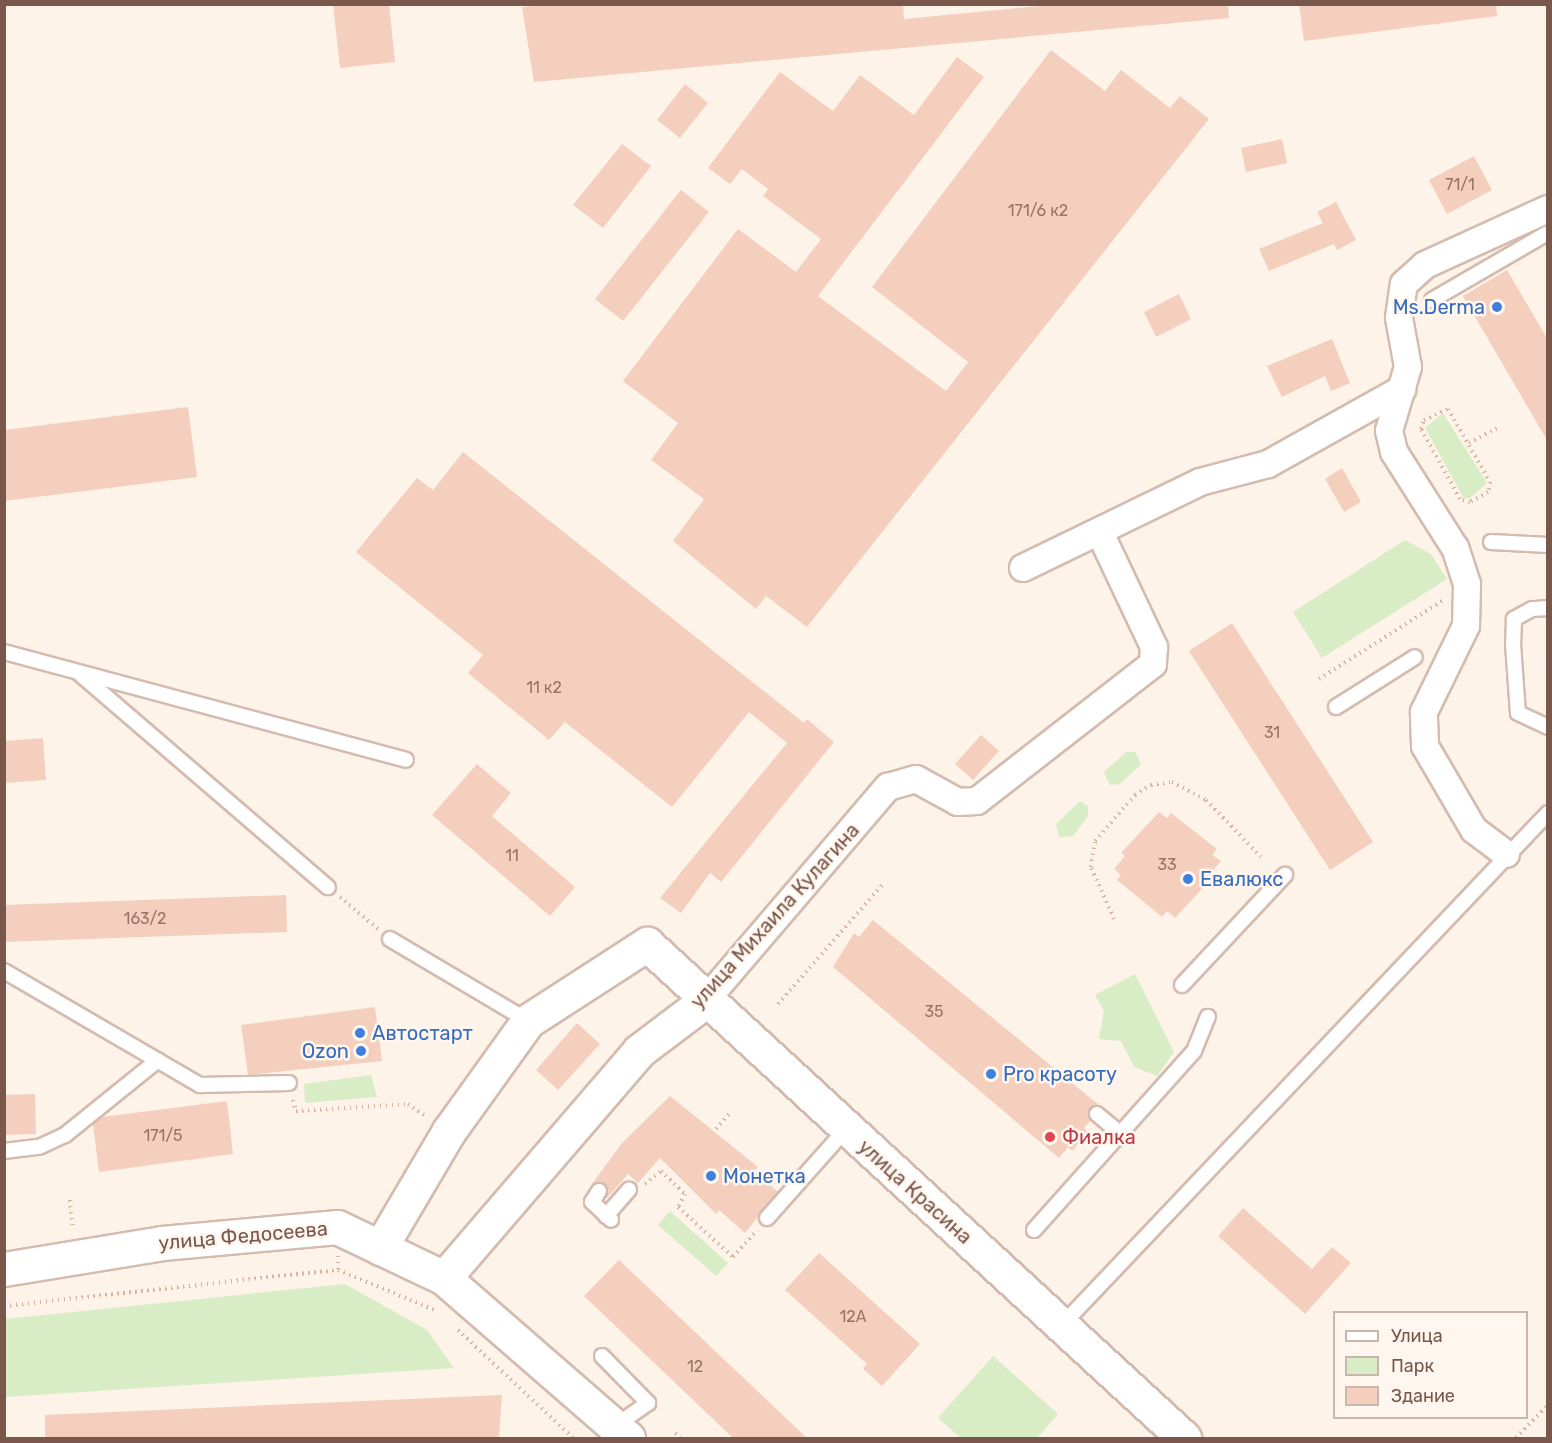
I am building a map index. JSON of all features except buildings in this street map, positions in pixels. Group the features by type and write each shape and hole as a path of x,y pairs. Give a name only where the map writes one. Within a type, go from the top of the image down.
{"street":[{"path":"1506,854 1474,830 1454,801 1434,770 1420,729 1466,626 1467,584 1455,548 1394,452 1392,407 1402,389 1408,366 1400,299 1411,274 1544,224"},
{"path":"1023,568 1100,533 1200,482 1268,464 1402,389"},
{"name":"улица Михаила Кулагина","path":"444,1278 639,1051 705,1001 888,787 916,779 958,802 977,801 1153,664 1154,647 1100,533"},
{"name":"улица Красина","path":"528,1021 647,944 705,1001 1184,1438"},
{"path":"380,1248 449,1131 528,1021"},
{"name":"улица Федосеева","path":"4,1269 162,1243 337,1227 444,1278 622,1432"}],"lane":[{"path":"1432,300 1544,224"},
{"path":"1491,542 1548,545"},
{"path":"1548,608 1532,609 1514,619 1513,644 1518,713 1548,727"},
{"path":"4,652 406,760"},
{"path":"1336,707 1415,657"},
{"path":"77,671 328,887"},
{"path":"1061,1326 1506,854 1548,813"},
{"path":"1182,985 1285,875"},
{"path":"390,939 528,1021"},
{"path":"4,971 200,1085 289,1083"},
{"path":"1034,1230 1194,1051 1208,1017"},
{"path":"4,1151 39,1147 65,1136 158,1060"},
{"path":"1097,1114 1120,1133"},
{"path":"767,1218 846,1130"},
{"path":"599,1191 592,1202 608,1218 629,1190"},
{"path":"602,1356 648,1403 622,1432"}],"path":[{"path":"1448,409 1468,443 1491,487 1464,503 1421,424 1448,409"},
{"path":"1468,443 1497,428"},
{"path":"1319,679 1438,603"},
{"path":"1114,918 1094,878 1095,841 1135,795 1151,785 1172,782 1206,800 1261,857"},
{"path":"778,1004 883,884"},
{"path":"328,887 390,939"},
{"path":"289,1083 296,1111 408,1104"},
{"path":"716,1130 731,1112"},
{"path":"629,1190 640,1189 660,1171 685,1194 678,1207 733,1257 767,1218"},
{"path":"70,1200 74,1234"},
{"path":"4,1306 338,1270 446,1319"},
{"path":"454,1327 573,1438"},
{"path":"1516,1438 1548,1406"},
{"path":"675,1434 680,1438"}],"green space":[{"path":"1443,413 1487,483 1469,499 1463,497 1425,428"},
{"path":"1405,540 1431,554 1447,579 1322,658 1293,612"},
{"path":"1126,752 1135,752 1141,764 1120,784 1110,785 1104,772"},
{"path":"1080,801 1088,806 1088,816 1073,836 1059,837 1056,824"},
{"path":"1135,974 1174,1052 1157,1076 1134,1067 1121,1041 1099,1039 1104,1011 1095,995"},
{"path":"371,1075 377,1097 305,1103 304,1084"},
{"path":"670,1211 728,1263 716,1276 658,1225"},
{"path":"345,1284 427,1330 454,1368 5,1397 5,1319"},
{"path":"993,1356 1058,1414 1037,1438 961,1438 938,1418"}],"place":[{"name":"Ms.Derma","path":"1497,307"},
{"name":"Евалюкс","path":"1188,879"},
{"name":"Автостарт","path":"360,1033"},
{"name":"Ozon","path":"361,1051"},
{"name":"Pro красоту","path":"991,1074"},
{"name":"Фиалка","path":"1050,1137"},
{"name":"Монетка","path":"711,1176"}]}
